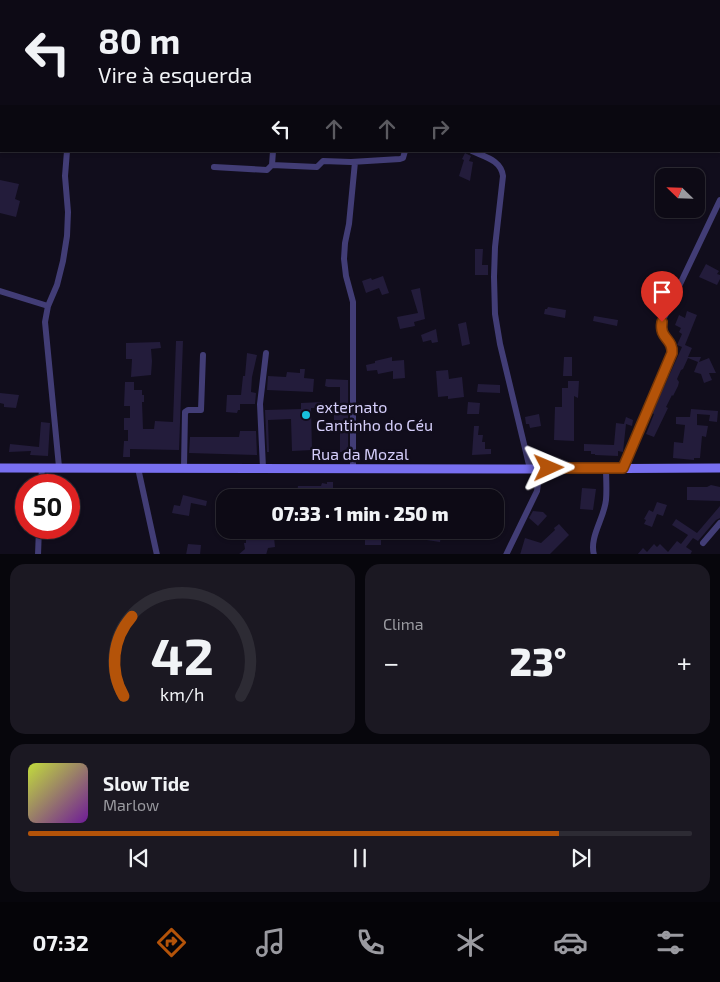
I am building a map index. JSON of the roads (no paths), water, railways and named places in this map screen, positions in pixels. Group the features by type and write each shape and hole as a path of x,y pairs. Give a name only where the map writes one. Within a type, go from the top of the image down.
{"main road":[{"name":"Rua da Mozal","path":"0,468 720,468"}],"street":[{"path":"59,467 45,322 48,306 57,284 63,261 67,236 68,212 65,176 67,152"},
{"path":"272,166 273,152"},
{"path":"214,167 267,170 272,166 317,167 323,161 355,162 400,159 403,158 405,152"},
{"path":"474,152 497,162 502,169 503,176 495,247 495,314 500,344 530,469"},
{"path":"353,468 353,302 346,276 344,244 349,224 355,162"},
{"path":"623,468 672,353 672,344 662,334 662,322 704,230 720,200"},
{"path":"0,291 48,306"},
{"path":"263,468 260,404 266,353"},
{"path":"184,467 185,412 188,410 201,410 203,355"},
{"path":"42,467 42,474"},
{"path":"138,468 157,554"},
{"path":"594,554 591,545 603,515 606,500 606,468"},
{"path":"506,554 537,491 540,481 540,469"},
{"path":"703,543 720,522"},
{"path":"38,554 39,539"}],"place":[{"name":"externato Cantinho do Céu","path":"306,415"}]}
